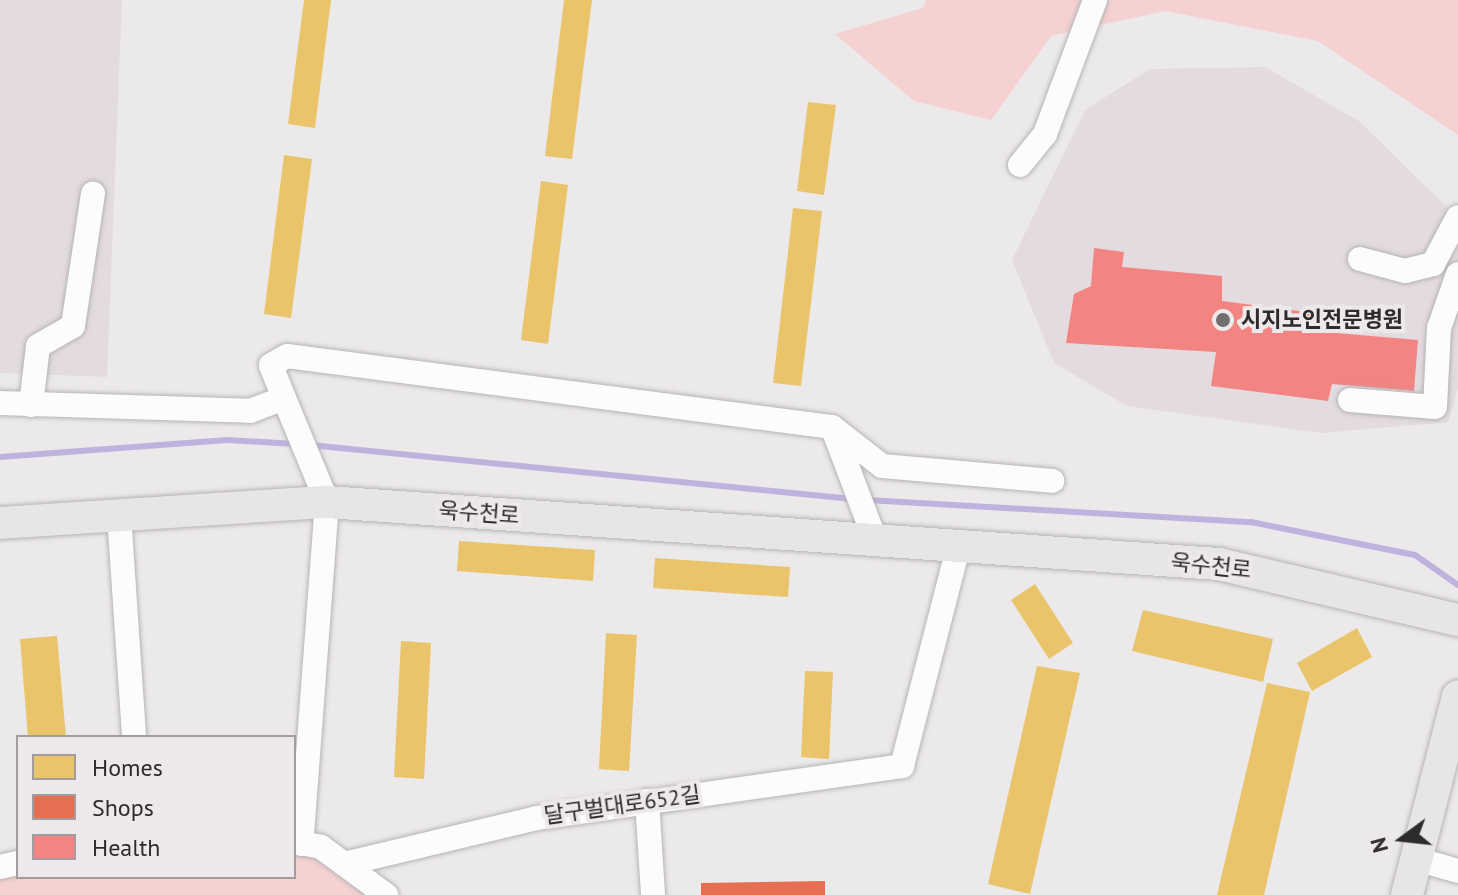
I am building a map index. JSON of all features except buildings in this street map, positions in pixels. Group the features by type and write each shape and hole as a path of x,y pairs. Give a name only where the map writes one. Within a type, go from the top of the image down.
{"main road":[{"name":"욱수천로","path":"0,523 327,502 1219,564 1458,620"},
{"path":"1407,895 1458,696"}],"street":[{"path":"1020,165 1045,134 1095,0"},
{"path":"31,405 38,346 73,326 93,194"},
{"path":"1360,259 1405,271 1433,264 1458,217"},
{"path":"1350,400 1435,407 1439,328 1458,274"},
{"path":"386,895 344,864 297,843 327,502 271,365 287,356 832,427 882,466 1052,481"},
{"path":"0,403 250,411 284,398"},
{"path":"832,427 876,542"},
{"path":"119,515 134,735"},
{"name":"달구벌대로652길","path":"344,864 537,818 902,766 958,548"},
{"path":"647,801 653,895"},
{"path":"1416,859 1458,871"}],"shaded area":[{"path":"0,0 122,0 107,377 0,373"},
{"path":"926,0 1458,0 1458,135 1318,41 1165,11 1051,36 991,120 914,101 835,34 923,8"},
{"path":"1265,67 1359,121 1458,218 1458,389 1448,422 1321,433 1127,406 1054,363 1012,260 1085,110 1150,69"},
{"path":"296,843 386,895 0,895 0,873 16,863 16,879 296,879"}],"waterway":[{"path":"0,457 227,440 295,444"},
{"path":"310,445 852,499"},
{"path":"867,500 1251,522 1415,555 1458,585"}],"place":[{"name":"시지노인전문병원","path":"1223,320"}]}
